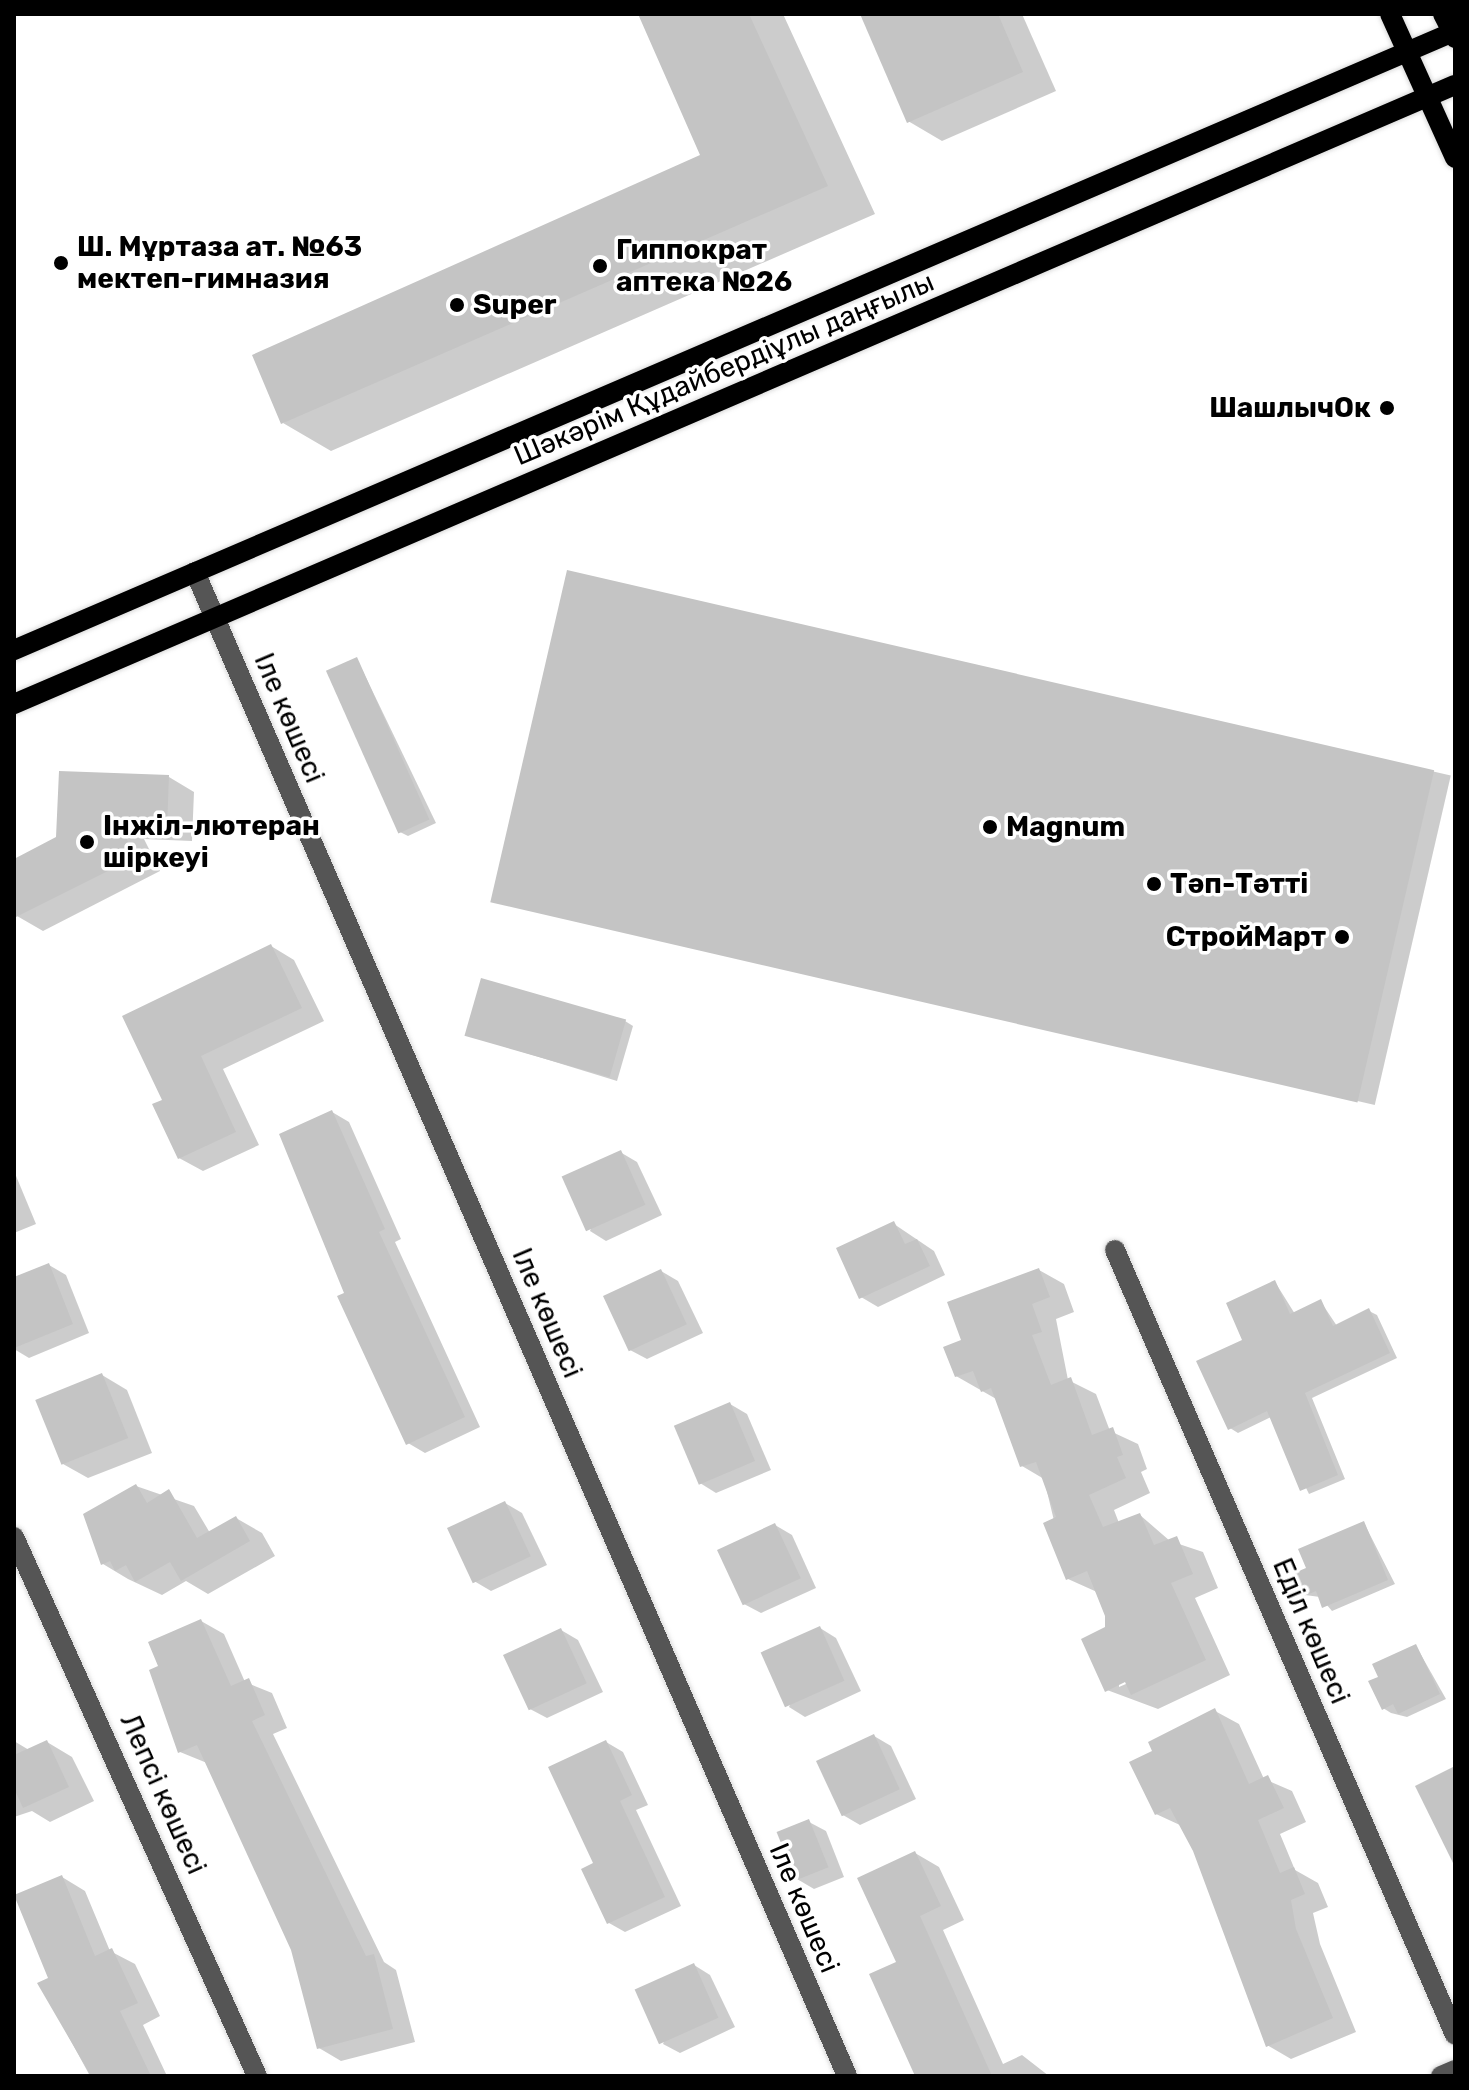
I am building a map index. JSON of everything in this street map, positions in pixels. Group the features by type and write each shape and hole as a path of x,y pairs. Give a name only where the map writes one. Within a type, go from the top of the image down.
{"main road":[{"path":"1390,14 1455,158"},
{"name":"Шәкәрім Құдайбердіұлы даңғылы","path":"14,650 1409,51 1450,28"},
{"name":"Шәкәрім Құдайбердіұлы даңғылы","path":"14,704 1455,85"}],"street":[{"name":"Іле көшесі","path":"195,572 847,2076"},
{"name":"Еділ көшесі","path":"1115,1250 1455,2035"},
{"name":"Лепсі көшесі","path":"14,1537 257,2076"},
{"path":"1441,2076 1455,2070"}],"building":[{"path":"638,14 749,14 828,186 281,424 252,355 700,155"},
{"path":"860,14 998,14 1023,72 907,123"},
{"path":"567,570 1434,770 1357,1102 490,902"},
{"path":"357,657 429,820 398,833 326,671"},
{"name":"Інжіл-лютеран шіркеуі","path":"59,771 169,775 167,828 120,826 136,857 14,918 14,859 56,837"},
{"path":"271,944 302,1008 201,1056 236,1132 178,1159 152,1104 162,1100 122,1016"},
{"path":"481,978 626,1020 610,1077 464,1036"},
{"path":"332,1110 385,1229 379,1232 465,1417 406,1445 337,1296 344,1293 279,1134"},
{"path":"621,1150 645,1205 586,1231 562,1176"},
{"path":"894,1221 905,1244 917,1239 930,1266 859,1299 836,1248"},
{"path":"49,1263 73,1324 14,1348 14,1277"},
{"path":"1039,1268 1050,1297 1032,1304 1042,1332 1032,1335 1051,1385 1071,1377 1092,1435 1113,1427 1123,1455 1117,1457 1126,1478 1089,1495 1103,1527 1140,1513 1154,1545 1177,1536 1193,1574 1171,1583 1206,1660 1131,1695 1125,1682 1105,1692 1081,1639 1105,1627 1105,1616 1087,1571 1066,1580 1043,1523 1056,1517 1036,1462 1020,1467 991,1388 981,1392 973,1371 955,1377 943,1347 961,1340 947,1302"},
{"path":"661,1269 687,1324 629,1351 603,1296"},
{"path":"1275,1280 1290,1314 1321,1299 1333,1326 1369,1308 1390,1353 1305,1393 1338,1475 1300,1491 1267,1411 1228,1430 1196,1361 1242,1340 1226,1303"},
{"path":"102,1373 128,1438 61,1465 35,1400"},
{"path":"730,1402 755,1461 699,1485 674,1426"},
{"path":"136,1484 147,1503 169,1489 197,1538 236,1516 250,1541 181,1581 170,1562 135,1582 126,1565 115,1571 110,1561 101,1565 83,1514"},
{"path":"505,1501 531,1556 473,1583 447,1528"},
{"path":"1364,1521 1388,1580 1322,1608 1316,1591 1304,1596 1294,1573 1306,1568 1298,1549"},
{"path":"775,1523 801,1578 743,1605 717,1550"},
{"path":"201,1619 231,1686 249,1678 265,1715 252,1721 366,1956 374,1954 393,2029 317,2049 291,1950 197,1745 178,1753 149,1670 158,1666 148,1642"},
{"path":"820,1626 844,1681 785,1707 761,1652"},
{"path":"561,1628 587,1683 529,1710 503,1655"},
{"path":"1416,1644 1440,1694 1398,1714 1393,1704 1382,1710 1368,1681 1378,1677 1372,1664"},
{"path":"1215,1708 1249,1784 1268,1775 1284,1808 1258,1820 1280,1873 1294,1867 1305,1894 1291,1900 1296,1929 1333,2018 1266,2047 1193,1851 1170,1808 1155,1815 1129,1762 1152,1751 1148,1742"},
{"path":"874,1734 900,1789 842,1816 816,1761"},
{"path":"47,1740 69,1787 23,1808 14,1788 14,1755"},
{"path":"606,1740 632,1795 620,1801 665,1897 607,1924 581,1869 593,1863 548,1767"},
{"path":"1455,1766 1455,1867 1415,1786"},
{"path":"809,1819 828,1867 796,1880 777,1832"},
{"path":"915,1851 941,1906 920,1916 992,2076 915,2076 869,1974 896,1962 857,1878"},
{"path":"62,1875 95,1956 112,1948 138,2003 120,2011 151,2076 91,2076 37,1983 48,1978 14,1895"},
{"path":"694,1963 718,2018 659,2044 635,1989"}],"place":[{"name":"Ш. Мұртаза ат. №63 мектеп-гимназия","path":"61,263"},
{"name":"Гиппократ аптека №26","path":"600,266"},
{"name":"Super","path":"457,305"},
{"name":"ШашлычОк","path":"1387,408"},
{"name":"Magnum","path":"990,827"},
{"name":"Інжіл-лютеран шіркеуі","path":"87,842"},
{"name":"Тәп-Тәтті","path":"1154,884"},
{"name":"СтройМарт","path":"1342,937"}]}
